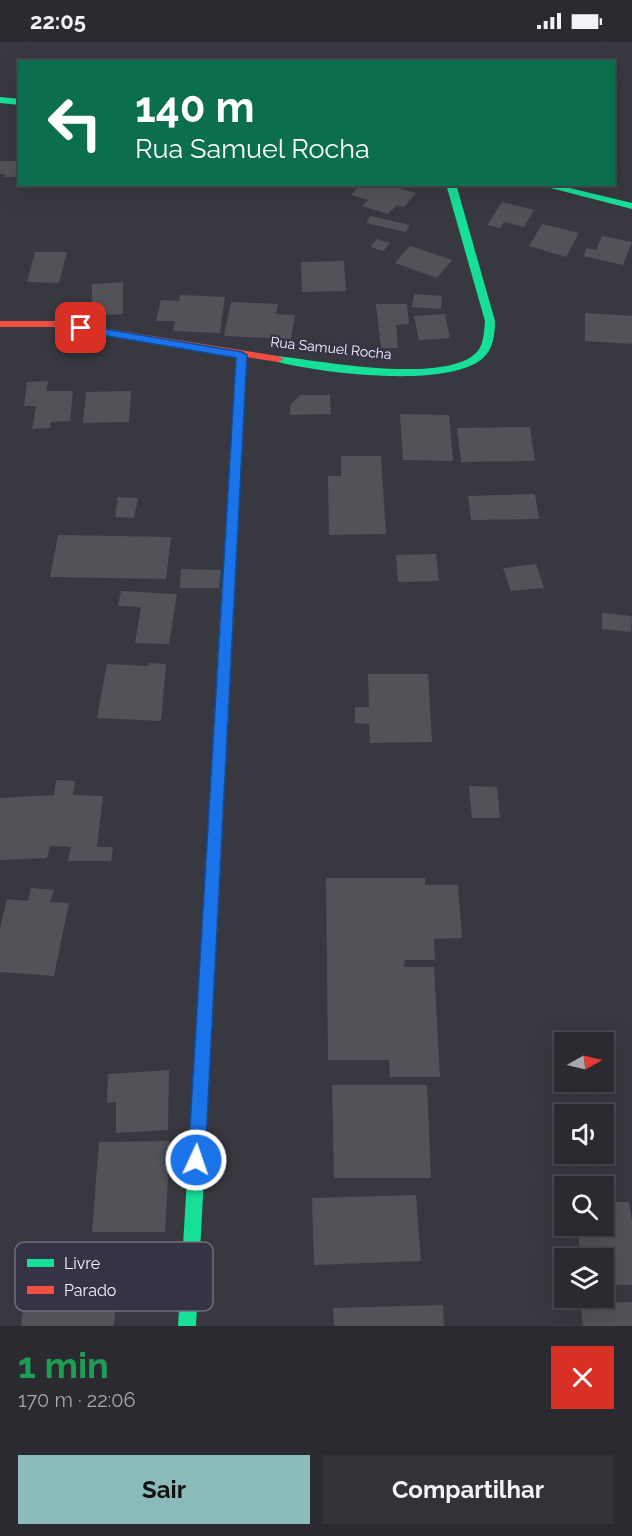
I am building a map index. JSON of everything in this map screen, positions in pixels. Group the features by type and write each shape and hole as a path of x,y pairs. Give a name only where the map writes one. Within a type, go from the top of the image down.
{"street":[{"path":"0,100 18,102"},
{"name":"Rua Samuel Rocha","path":"0,324 19,322 59,324 242,355 392,372 428,372 455,367 476,358 490,337 490,321 452,186"},
{"path":"547,186 632,206"},
{"path":"192,1242 242,355"},
{"path":"187,1326 188,1311"}],"building":[{"path":"0,161 18,161 18,173 15,177 4,177 5,174 0,174"},
{"path":"359,186 392,186 416,193 404,207 397,205 388,214 362,206 368,200 351,195"},
{"path":"502,202 534,210 524,227 504,222 500,228 487,225"},
{"path":"370,216 410,225 406,232 366,223"},
{"path":"542,224 579,233 566,257 529,246"},
{"path":"602,236 632,242 623,265 583,256 587,248 596,250"},
{"path":"377,239 390,243 383,251 370,247"},
{"path":"410,246 452,260 437,278 395,263"},
{"path":"35,252 67,252 59,283 27,282"},
{"path":"344,261 346,291 302,292 301,262"},
{"path":"123,282 123,314 92,316 92,284"},
{"path":"414,294 442,296 441,309 412,307"},
{"path":"180,295 225,297 220,333 173,331 175,321 156,321 161,300 179,301"},
{"path":"231,302 278,304 276,314 295,315 291,339 224,336"},
{"path":"376,304 407,304 409,324 396,325 398,348 381,348"},
{"path":"585,313 632,316 632,344 585,341"},
{"path":"445,314 450,338 419,340 414,316"},
{"path":"48,381 46,391 73,391 70,421 51,422 50,428 32,429 36,406 24,406 27,382"},
{"path":"131,391 129,422 83,423 86,392"},
{"path":"300,395 330,395 331,414 290,415 290,405"},
{"path":"400,414 449,415 453,461 403,460"},
{"path":"530,427 535,461 461,462 457,428"},
{"path":"341,456 381,456 386,534 329,535 328,476 341,476"},
{"path":"535,494 539,519 471,520 468,496"},
{"path":"118,497 138,498 134,518 115,517"},
{"path":"58,535 171,537 166,579 50,577"},
{"path":"436,554 439,581 398,582 396,555"},
{"path":"536,564 544,588 511,591 503,568"},
{"path":"181,569 221,570 219,588 180,588"},
{"path":"121,591 177,594 169,644 135,643 141,607 118,606"},
{"path":"602,613 632,616 631,632 602,629"},
{"path":"149,663 166,664 161,721 97,718 107,664 148,666"},
{"path":"368,674 428,674 432,742 370,743 369,724 355,723 355,707 369,707"},
{"path":"56,780 75,781 73,795 103,796 97,847 113,847 111,861 68,861 71,847 50,846 47,858 0,860 0,798 54,795"},
{"path":"469,786 497,787 500,818 472,818"},
{"path":"326,878 425,878 425,885 458,885 462,938 434,939 435,960 405,960 404,967 434,967 440,1077 390,1077 389,1060 328,1060"},
{"path":"31,888 54,890 50,902 69,903 54,976 0,972 0,928 7,899 28,901"},
{"path":"169,1070 168,1130 116,1133 116,1102 107,1103 108,1074"},
{"path":"332,1085 427,1085 431,1178 334,1178"},
{"path":"170,1141 165,1232 92,1232 99,1142"},
{"path":"416,1195 421,1261 314,1265 312,1198"},
{"path":"614,1202 629,1202 632,1221 632,1285 614,1285 614,1248 580,1248 578,1236 614,1236"},
{"path":"614,1302 632,1302 632,1326 583,1326 581,1308 614,1308"},
{"path":"443,1305 444,1326 334,1326 333,1308"},
{"path":"23,1311 115,1311 114,1326 21,1326"}],"traffic: fast":[{"path":"0,100 18,102"},
{"path":"278,359 351,369 409,373 459,367 480,355 490,331 490,321 452,186"},
{"path":"547,186 632,206"},
{"path":"225,648 242,355"},
{"path":"192,1242 216,823"},
{"path":"187,1326 188,1311"}],"traffic: jam":[{"path":"0,324 59,324 278,359"},
{"path":"216,823 225,648"}],"route":[{"path":"81,328 242,355 196,1160"}]}
